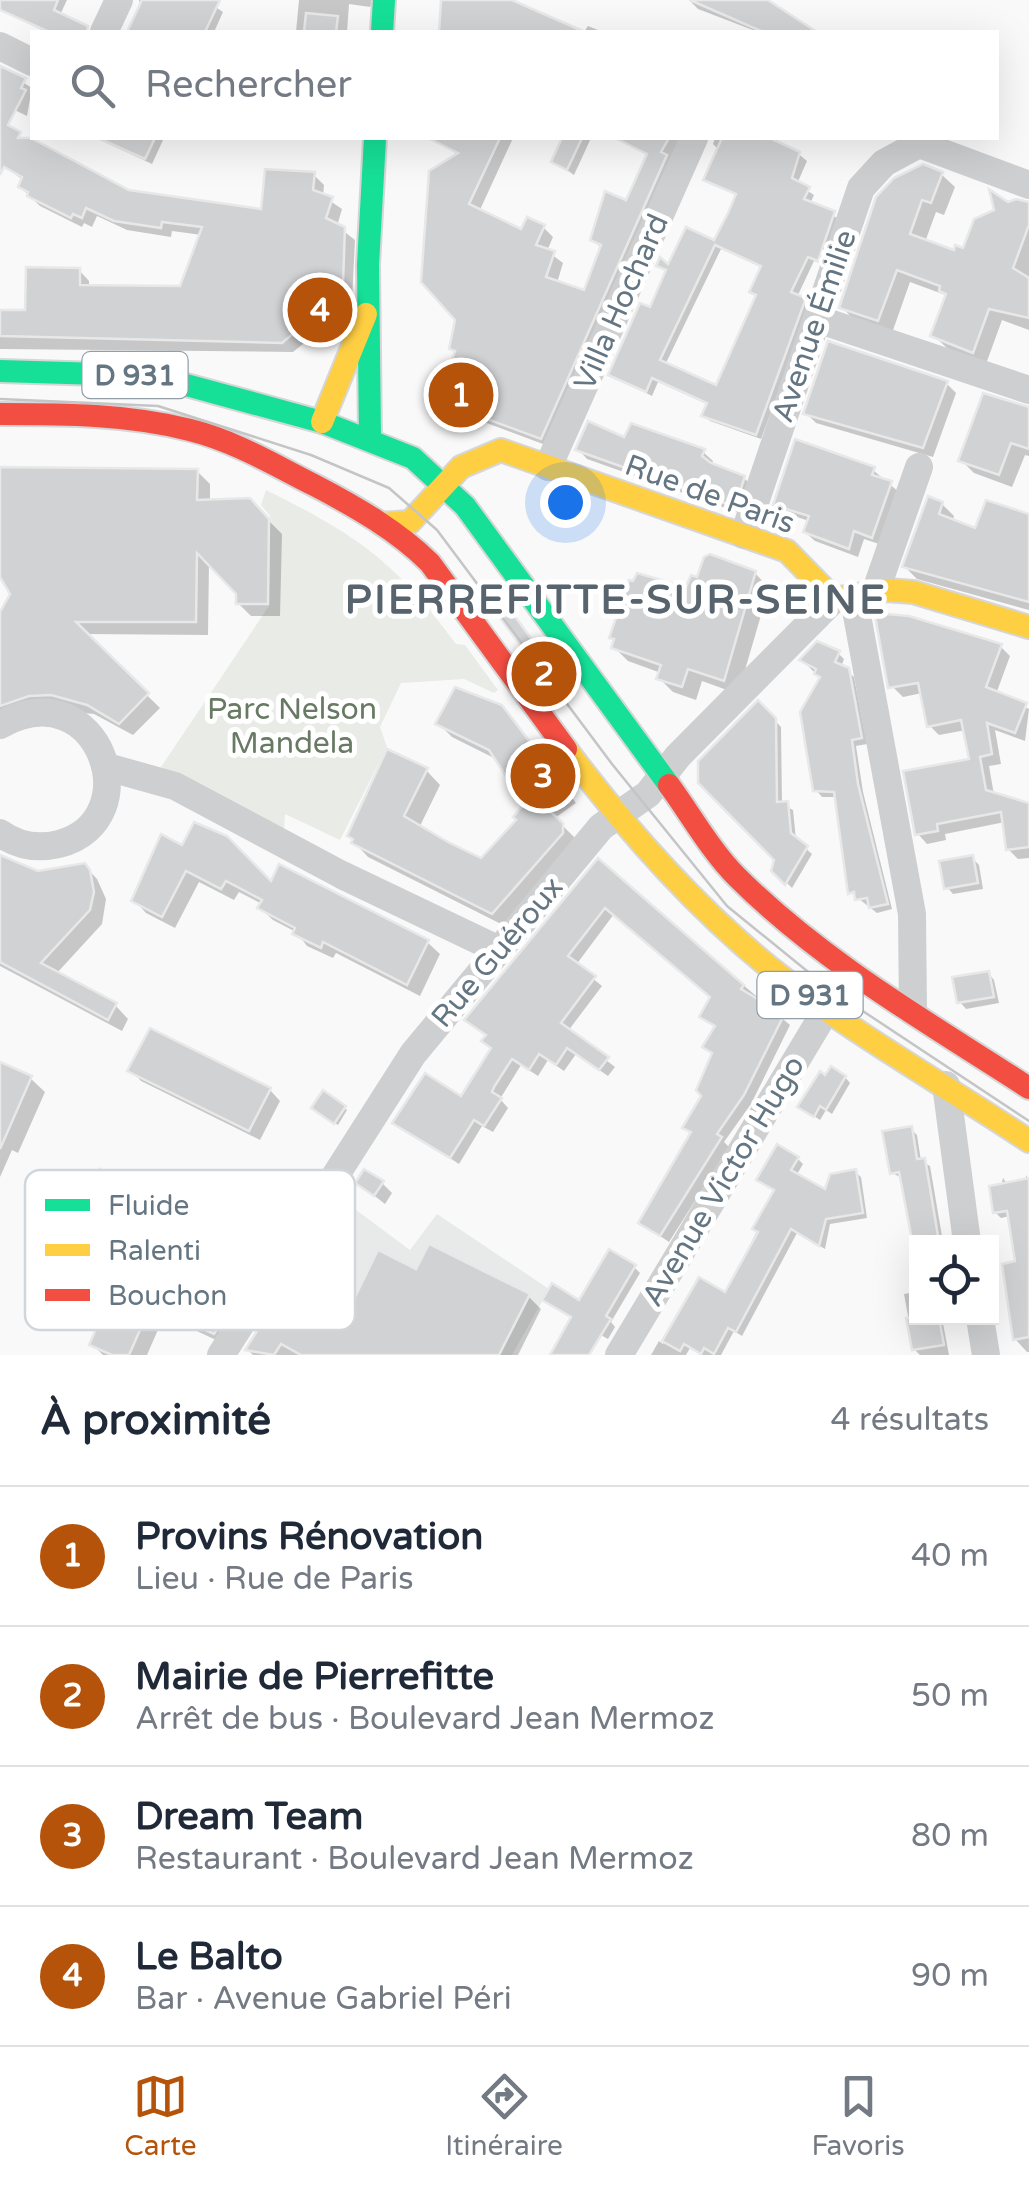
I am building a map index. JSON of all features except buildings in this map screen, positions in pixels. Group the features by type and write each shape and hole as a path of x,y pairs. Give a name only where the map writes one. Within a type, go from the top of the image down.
{"main road":[{"path":"382,30 384,0"},
{"path":"370,438 374,360 368,310 375,140"},
{"path":"302,479 368,310"},
{"name":"D 931","path":"0,372 134,375 316,441 370,438 413,458 443,484 664,773 734,874 778,917 1029,1088"},
{"name":"D 931","path":"0,414 91,414 192,430 302,479 381,524 430,563 619,814 736,939 828,1007 1029,1141"},
{"name":"Rue de Paris","path":"381,524 410,522 443,484 482,452 500,450 787,551 854,597"},
{"path":"854,597 913,592 1029,627"}],"street":[{"path":"105,30 119,0"},
{"path":"0,46 30,61"},
{"name":"Villa Hochard","path":"548,467 693,140"},
{"name":"Avenue Émilie","path":"744,535 861,188 884,163 919,144 1029,185"},
{"path":"817,319 1029,390"},
{"path":"913,1012 912,914 854,597 918,467"},
{"name":"Rue Guéroux","path":"339,1170 413,1054 600,827 648,794 664,773 854,597"},
{"path":"0,725 21,714 44,711 66,716 92,737 107,767 104,802 84,832 44,847 23,845 0,833"},
{"path":"107,767 166,783 342,875 499,950"},
{"name":"Avenue Victor Hugo","path":"619,1355 828,1007"},
{"path":"946,1085 966,1235"},
{"path":"981,1325 986,1355"},
{"name":"Rue Guéroux","path":"221,1355 237,1330"}],"shaded area":[{"path":"355,1209 410,1250 437,1214 549,1289 512,1355 350,1355 370,1312 355,1304"}],"green space":[{"name":"Parc Nelson Mandela","path":"266,490 350,537 394,571 456,644 465,645 498,690 494,693 464,679 401,683 380,727 387,747 340,840 285,814 284,831 161,767 269,606 270,516 261,505"}],"tram line":[{"path":"0,399 158,406 311,455 389,488 437,530 612,764 727,906 828,988 1029,1121"}],"traffic: fast":[{"path":"382,30 384,0"},
{"path":"370,438 368,265 375,140"},
{"path":"0,371 134,375 179,383 322,422 413,458 465,506 669,785"}],"traffic: slow":[{"path":"322,422 366,314"},
{"path":"381,524 410,522 461,467 501,450 787,551 834,599 886,590 913,592 1029,627"},
{"path":"566,749 661,864 769,967 864,1035 1029,1141"}],"traffic: jam":[{"path":"0,414 120,418 190,430 255,455 361,511 430,563 566,749"},
{"path":"669,785 718,856 804,937 877,990 1029,1088"}],"place":[{"name":"Le Balto","path":"320,310"},
{"name":"Provins Rénovation","path":"461,395"},
{"name":"Mairie de Pierrefitte","path":"544,674"},
{"name":"Dream Team","path":"543,776"}],"district":[{"name":"PIERREFITTE-SUR-SEINE","path":"616,599"}]}
